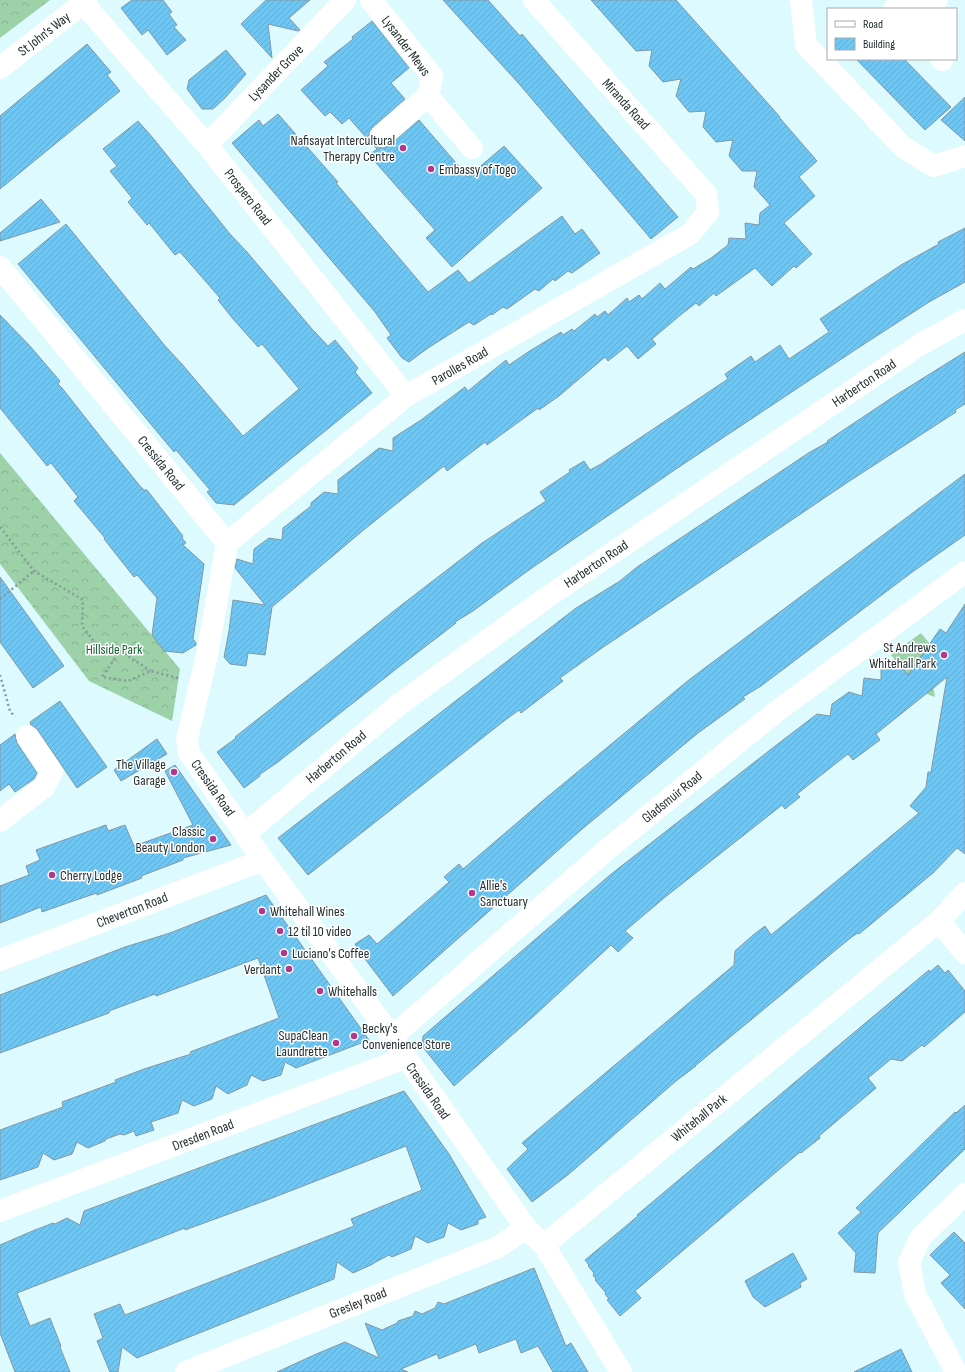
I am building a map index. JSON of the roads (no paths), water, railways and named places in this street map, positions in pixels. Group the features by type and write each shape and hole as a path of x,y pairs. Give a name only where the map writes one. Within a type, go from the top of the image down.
{"street":[{"name":"Lysander Grove","path":"207,145 346,0"},
{"name":"Lysander Mews","path":"370,0 432,76 428,96 381,136"},
{"name":"Miranda Road","path":"534,0 706,194 708,212"},
{"path":"801,0 806,44 903,147 934,166 965,156"},
{"path":"899,8 937,0"},
{"name":"Prospero Road","path":"85,2 207,145 406,396"},
{"name":"St John's Way","path":"0,68 85,2"},
{"name":"Lysander Mews","path":"428,96 472,148"},
{"name":"Parolles Road","path":"226,543 406,396 690,234 708,212"},
{"name":"Cressida Road","path":"0,267 226,543 207,655 187,739 189,753 263,860 392,1037 405,1058 526,1228 544,1245"},
{"name":"Harberton Road","path":"245,834 397,706 543,600 921,344 965,320"},
{"name":"Gladsmuir Road","path":"392,1037 604,852 774,714 965,572"},
{"path":"0,821 44,787 52,772 27,736"},
{"name":"Cheverton Road","path":"0,960 263,860"},
{"name":"Whitehall Park","path":"544,1245 939,921 965,892"},
{"path":"939,921 965,953"},
{"name":"Dresden Road","path":"0,1211 405,1058"},
{"path":"956,1372 915,1294 909,1262 921,1236 965,1194"},
{"name":"Gresley Road","path":"186,1372 498,1247 526,1228"},
{"path":"544,1245 621,1372"}],"place":[{"name":"Nafisayat Intercultural Therapy Centre","path":"403,148"},
{"name":"Embassy of Togo","path":"431,169"},
{"name":"St Andrews Whitehall Park","path":"944,655"},
{"name":"The Village Garage","path":"174,772"},
{"name":"Classic Beauty London","path":"213,839"},
{"name":"Cherry Lodge","path":"52,875"},
{"name":"Allie's Sanctuary","path":"472,893"},
{"name":"Whitehall Wines","path":"262,911"},
{"name":"12 til 10 video","path":"280,931"},
{"name":"Luciano's Coffee","path":"284,953"},
{"name":"Verdant","path":"289,969"},
{"name":"Whitehalls","path":"320,991"},
{"name":"Becky's Convenience Store","path":"354,1036"},
{"name":"SupaClean Laundrette","path":"336,1043"}],"park label":[{"name":"Hillside Park","path":"114,649"}]}
